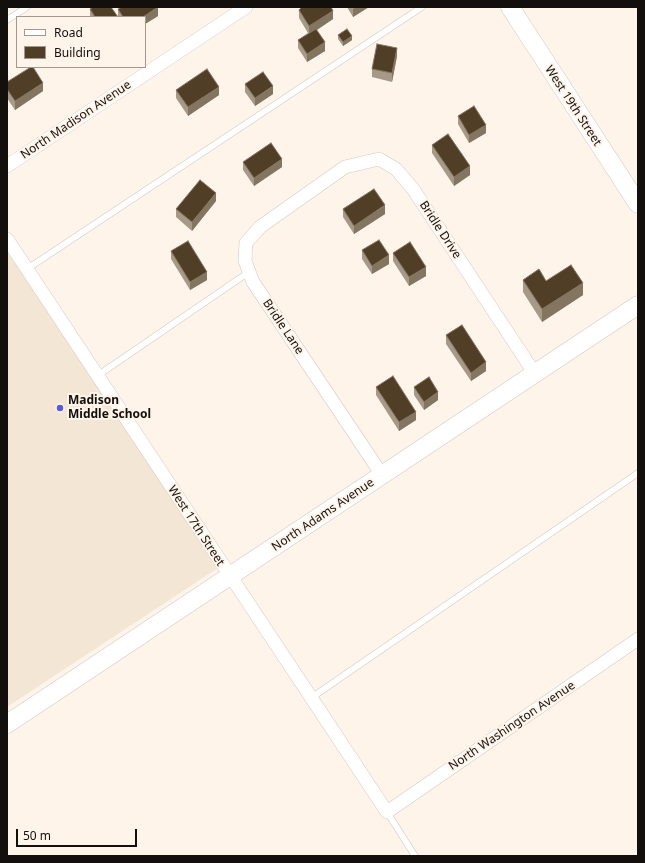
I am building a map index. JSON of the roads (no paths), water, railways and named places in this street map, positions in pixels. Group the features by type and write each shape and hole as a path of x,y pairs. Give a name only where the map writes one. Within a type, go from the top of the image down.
{"street":[{"name":"North Madison Avenue","path":"7,166 246,7"},
{"name":"West 19th Street","path":"510,7 638,204"},
{"name":"Bridle Drive","path":"311,191 344,167 379,159 396,169 413,189 535,374"},
{"name":"Bridle Lane","path":"311,191 260,227 246,243 245,261 253,282 382,475"},
{"name":"West 17th Street","path":"7,239 387,812"},
{"name":"North Adams Avenue","path":"7,724 638,305"},
{"name":"North Washington Avenue","path":"387,812 638,640"}],"lane":[{"path":"7,20 27,7"},
{"path":"27,269 422,7"},
{"path":"97,376 249,272"},
{"path":"311,698 638,472"},
{"path":"387,812 415,856"}],"place":[{"name":"Madison Middle School","path":"60,408"}]}
